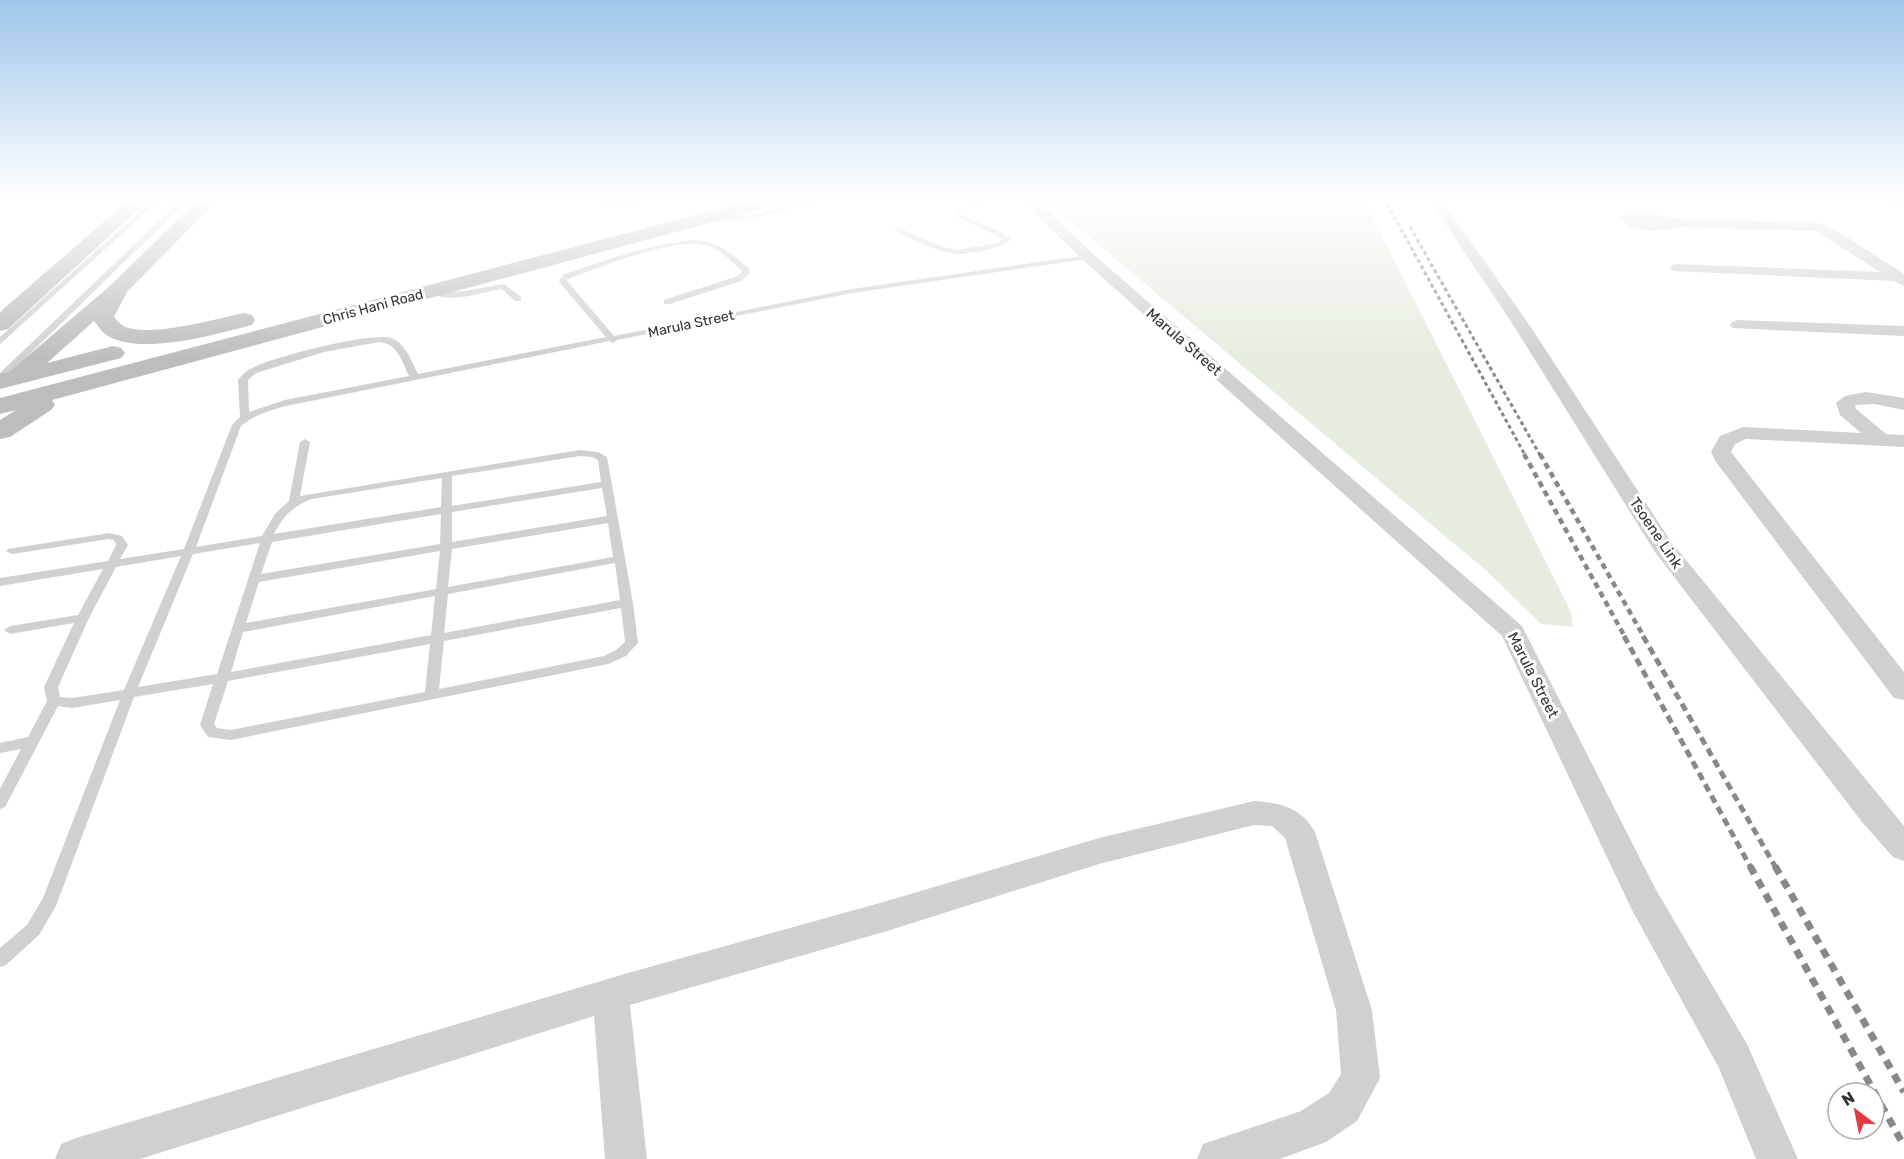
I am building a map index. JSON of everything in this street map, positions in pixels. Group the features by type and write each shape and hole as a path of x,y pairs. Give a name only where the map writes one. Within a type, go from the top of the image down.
{"main road":[{"path":"0,324 81,252"},
{"path":"4,383 118,289 155,252"},
{"name":"Chris Hani Road","path":"4,383 244,320 519,252"},
{"name":"Chris Hani Road","path":"0,406 577,252"},
{"path":"118,289 103,317 112,329 121,334 183,332 244,320"},
{"path":"0,431 38,407 157,365"}],"street":[{"name":"Marula Street","path":"1083,252 1513,632 1644,900 1733,1057 1777,1159"},
{"name":"Tsoene Link","path":"1472,252 1521,323 1663,547 1873,813 1904,848"},
{"path":"1860,252 1902,279"},
{"path":"1677,268 1902,279"},
{"path":"1738,325 1904,331"},
{"path":"1881,440 1847,411 1845,403 1863,398 1904,404"},
{"path":"1904,441 1743,433 1727,440 1721,452 1723,458 1904,691"},
{"path":"76,1159 611,995 887,916 1099,851 1254,813 1280,815 1299,832 1354,1010 1361,1078 1343,1107 1311,1128 1218,1159"},
{"path":"611,995 626,1159"}],"lane":[{"path":"0,340 98,252"},
{"path":"4,383 134,252"},
{"path":"613,340 563,281 567,276 644,252"},
{"path":"666,302 738,279 745,274 746,270 722,252"},
{"name":"Marula Street","path":"245,417 285,403 852,291 1088,257"},
{"path":"431,291 439,296 450,296 504,286 518,299"},
{"path":"0,959 33,930 50,901 129,693 189,551 237,425 245,417 243,380 250,373 268,365 356,342 388,339 396,344 415,378"},
{"path":"294,501 305,442"},
{"path":"580,453 594,454 603,459 632,643 621,653 608,660 231,735 213,733 207,725 267,538 280,511 294,501 310,496 580,453"},
{"path":"432,695 446,548 447,474"},
{"path":"0,582 606,484"},
{"path":"253,579 612,519"},
{"path":"0,803 30,742 54,701 51,687 83,618 122,545 118,538 109,536 12,551"},
{"path":"237,629 619,559"},
{"path":"54,701 72,703 222,678 627,603"},
{"path":"10,630 83,618"},
{"path":"0,748 30,742"}],"shaded area":[{"path":"1107,252 1390,252 1571,612 1573,627 1541,624 1489,573"}],"railway":[{"path":"1414,252 1525,455"},
{"path":"1424,252 1540,455"},
{"path":"1524,454 1625,637"},
{"path":"1540,454 1644,637"},
{"path":"1624,636 1751,868"},
{"path":"1643,636 1776,868"},
{"path":"1750,866 1904,1146"},
{"path":"1775,866 1904,1092"}]}
